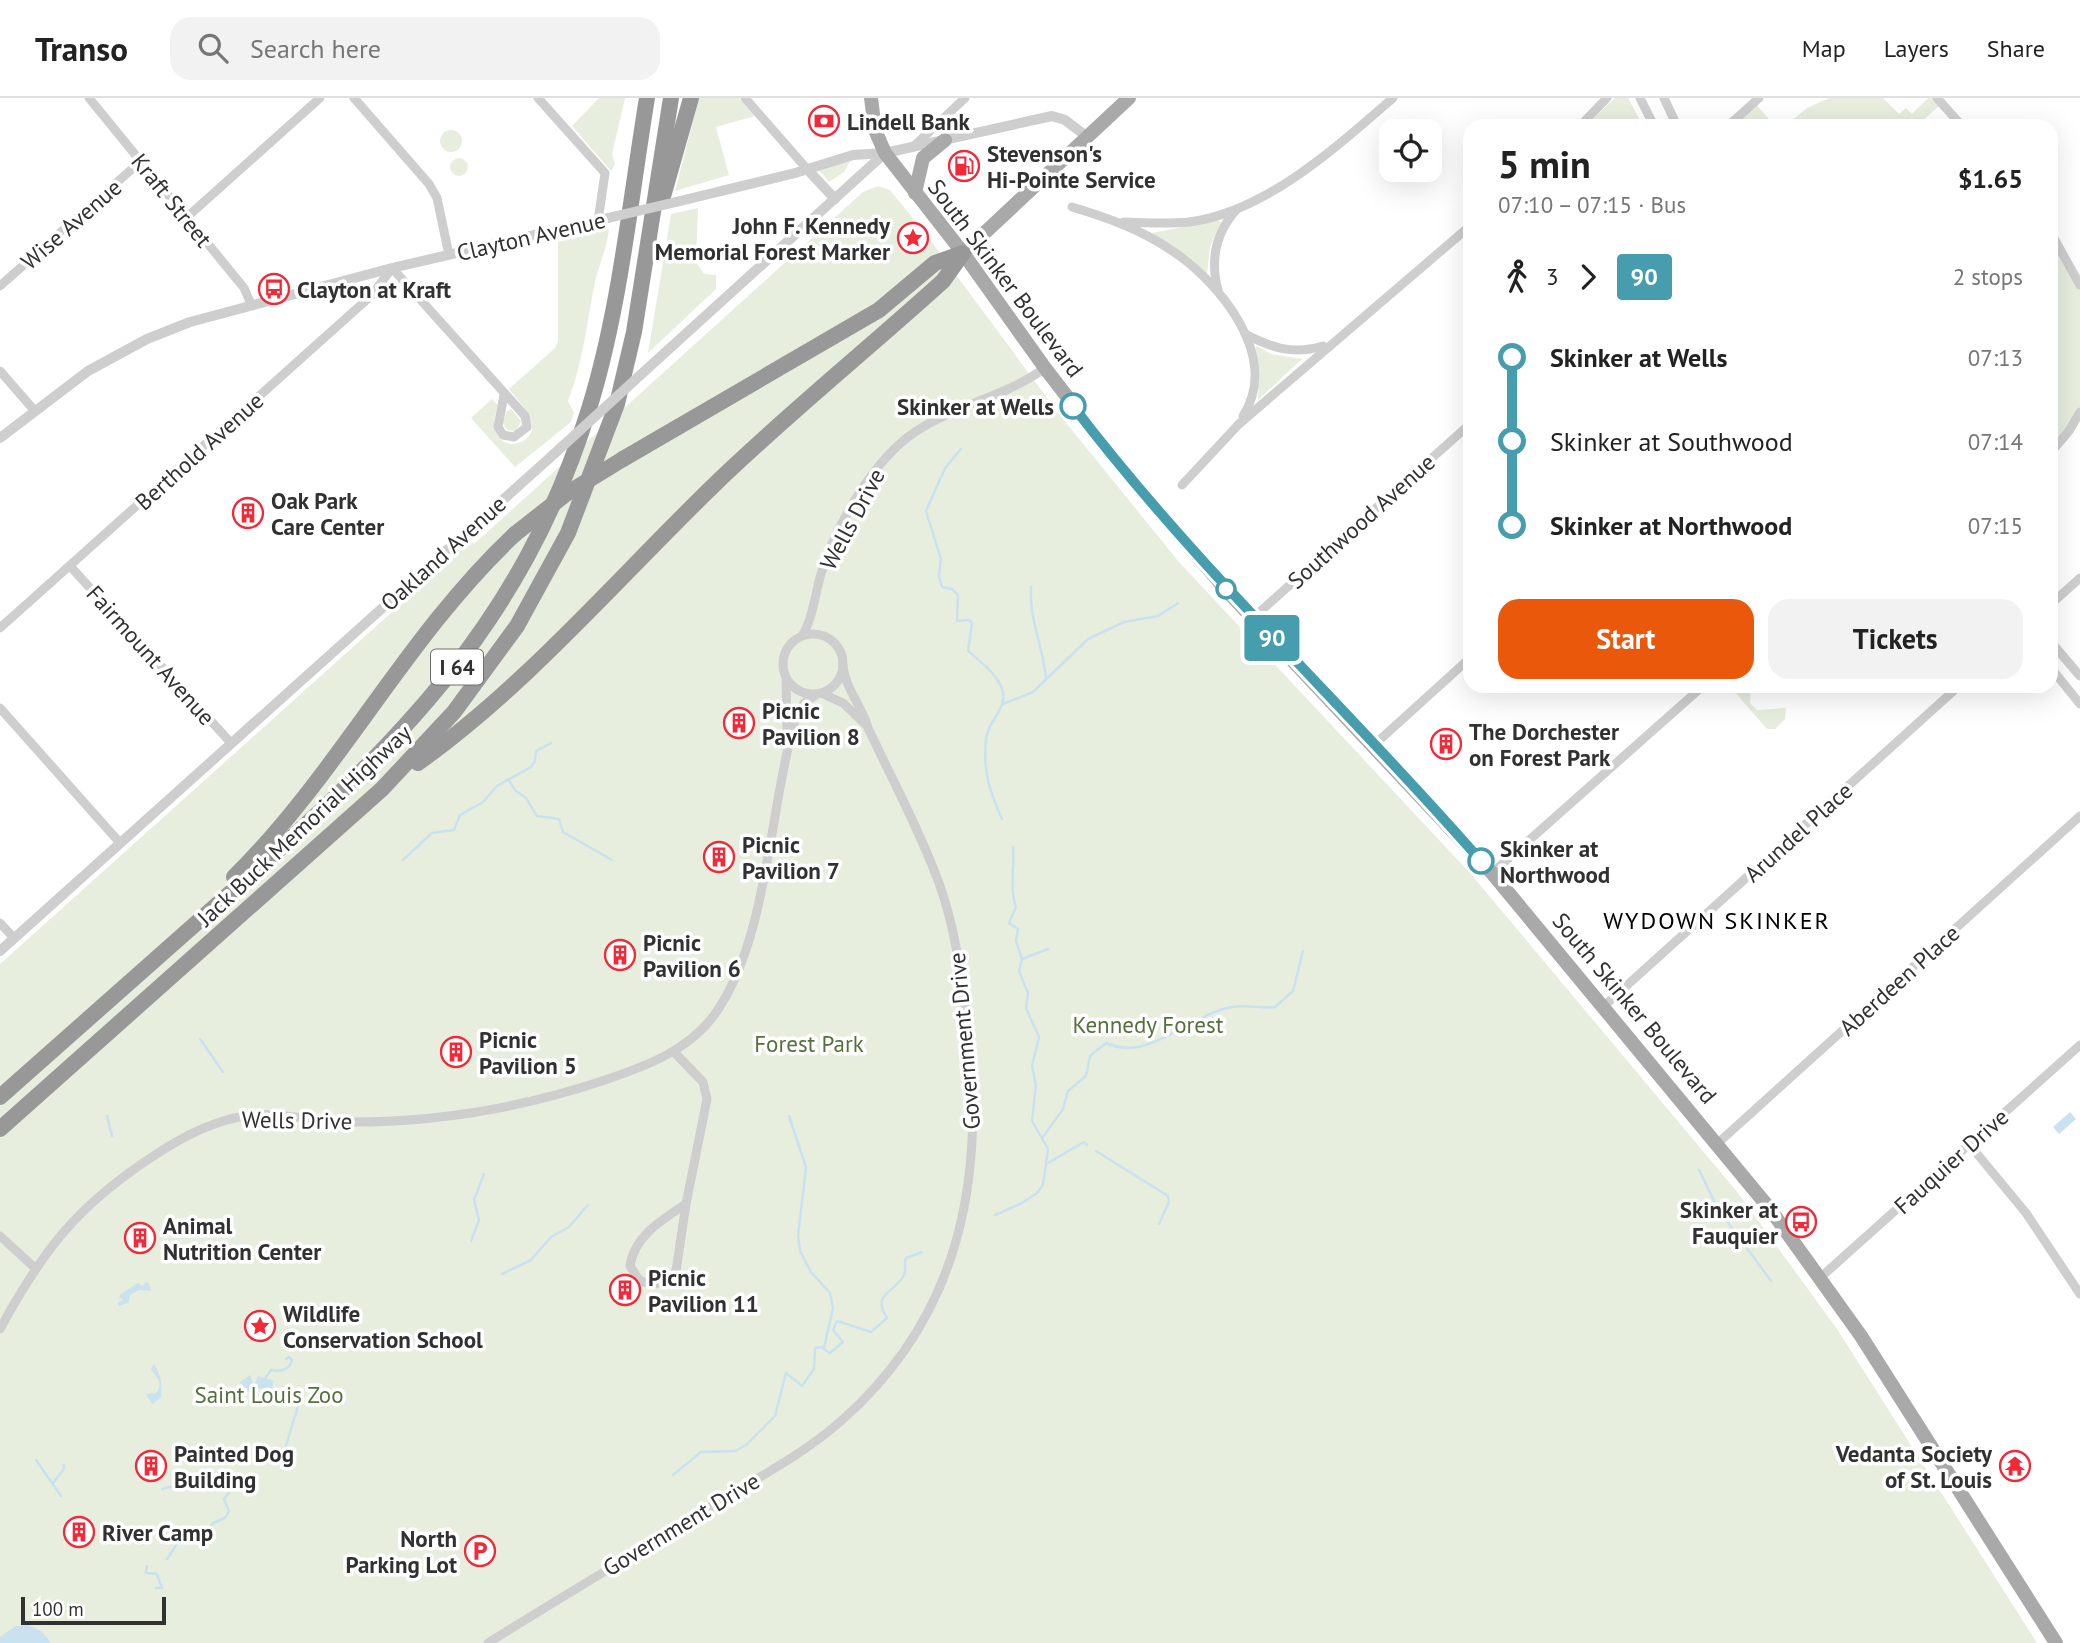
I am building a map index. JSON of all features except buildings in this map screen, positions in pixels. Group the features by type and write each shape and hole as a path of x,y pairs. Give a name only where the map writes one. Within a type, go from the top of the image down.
{"highway":[{"name":"Jack Buck Memorial Highway","path":"0,1097 337,798 387,748 457,668 515,579 561,484 596,383 612,314 648,98"},
{"name":"Jack Buck Memorial Highway","path":"0,1129 382,789 432,738 476,684 517,626 568,533 617,404 634,332 671,98"},
{"path":"647,245 670,179 691,98"},
{"path":"179,939 202,909 285,822 440,612 515,534 566,494 879,310 935,263 963,253"},
{"path":"382,789 454,737 503,693 723,476 943,281 963,253"}],"main road":[{"path":"871,98 876,136 884,153"},
{"path":"963,253 1129,98"},
{"path":"915,193 923,158 945,140"},
{"name":"South Skinker Boulevard","path":"884,153 963,253 1045,368 1140,491 1253,618 1492,873 1717,1143 1821,1277 2056,1643"}],"street":[{"name":"Kraft Street","path":"89,98 244,288 251,304"},
{"path":"186,218 320,98"},
{"path":"354,98 429,184 437,198 449,255"},
{"path":"538,98 605,173 603,220"},
{"path":"745,98 835,199"},
{"path":"914,147 965,98"},
{"path":"1119,221 1189,222 1237,208 1291,178 1393,98"},
{"path":"1588,117 1597,98"},
{"path":"1588,117 1607,98"},
{"path":"1640,98 1650,119"},
{"path":"1664,98 1674,119"},
{"path":"1736,119 1759,98"},
{"path":"1937,98 1956,119"},
{"name":"Clayton Avenue","path":"0,438 88,372 147,340 190,322 251,304 392,268 676,202 853,155 884,153 1052,116 1065,120 1086,136"},
{"name":"Oakland Avenue","path":"0,951 554,454 884,153"},
{"name":"Wise Avenue","path":"0,286 141,161"},
{"path":"1072,207 1119,221 1189,262 1219,295 1245,334 1256,366 1256,379 1248,408 1239,424"},
{"path":"1219,295 1214,275 1217,243 1222,230 1237,208"},
{"path":"1182,485 1239,424 1463,232"},
{"path":"2058,246 2080,285"},
{"path":"392,268 504,395 527,422 524,432 514,438 503,435 498,426 504,395"},
{"name":"Berthold Avenue","path":"0,628 372,295 392,268"},
{"path":"1245,334 1283,350 1311,350 1328,345"},
{"name":"Wells Drive","path":"802,636 828,556 855,504 884,460 914,432 1023,383 1045,368"},
{"path":"0,371 34,410"},
{"path":"2058,442 2080,412"},
{"name":"Southwood Avenue","path":"1253,618 1463,430"},
{"name":"Fairmount Avenue","path":"70,566 231,743"},
{"path":"2058,598 2080,578"},
{"path":"817,634 831,640 841,651 843,666 834,685 819,693 801,691 785,674 784,656 788,648 802,636 817,634"},
{"path":"2058,650 2080,676"},
{"path":"1374,746 1463,664"},
{"name":"Government Drive","path":"488,1643 747,1485 838,1424 869,1394 900,1355 923,1320 944,1278 966,1211 974,1145 972,1072 960,961 939,884 857,699 846,683 843,666"},
{"name":"Wells Drive","path":"785,674 787,747"},
{"path":"2058,677 2080,704"},
{"name":"Wells Drive","path":"0,1329 35,1268 62,1231 101,1192 162,1150 213,1125 262,1115 340,1122 461,1117 597,1083 674,1052 714,1016 736,976 764,875 787,747 801,707 819,693"},
{"name":"Government Drive","path":"819,693 843,703 868,728"},
{"path":"1492,873 1695,693"},
{"name":"Arundel Place","path":"1604,1006 1951,693"},
{"path":"0,708 120,843"},
{"name":"Aberdeen Place","path":"1717,1143 2080,816"},
{"path":"0,923 14,938"},
{"name":"Fauquier Drive","path":"1821,1277 2080,1045"},
{"path":"674,1052 697,1074 707,1099 676,1271 672,1277 657,1284 639,1280 630,1266 638,1243 651,1229 686,1204"},
{"path":"1969,1144 2026,1213 2080,1294"},
{"path":"0,1236 35,1268"}],"green space":[{"path":"599,98 625,98 612,154 615,164 611,171 572,126"},
{"path":"699,98 739,98 755,116 716,127 729,175 675,191"},
{"path":"1615,98 1628,98 1639,119 1593,119"},
{"path":"1829,98 1883,98 1899,114 1906,108 1912,114 1928,98 1937,98 1942,103 1925,119 1794,119 1807,108"},
{"path":"1754,102 1769,119 1736,119"},
{"path":"451,130 459,133 462,141 459,149 451,152 443,149 440,141 443,133"},
{"path":"459,158 465,161 468,167 465,173 459,176 453,173 450,167 453,161"},
{"path":"850,161 844,172 829,182 818,169"},
{"name":"Forest Park","path":"878,186 890,190 928,237 1059,414 1179,562 1470,873 1738,1193 1837,1329 2037,1643 0,1643 0,964 471,541 474,544 863,192"},
{"path":"698,208 696,262 704,274 716,275 716,289 648,353 671,214"},
{"path":"1218,220 1221,222 1210,247 1207,275 1152,233"},
{"path":"609,229 595,282 581,357 568,401 574,413 571,422 515,467 471,418 492,399 498,405 494,424 501,440 514,444 525,440 531,434 530,419 509,389 555,348 558,341 558,242"},
{"path":"2058,246 2080,285 2080,412 2058,442"},
{"path":"1257,346 1271,354 1302,359 1258,400 1259,371 1254,349"},
{"path":"511,409 521,421 516,431 507,430 503,423 506,412"},
{"path":"1735,693 1751,693 1750,703 1757,710 1786,708 1785,719 1775,729 1767,729"}],"water":[{"path":"2070,1112 2076,1119 2059,1134 2053,1127"},
{"path":"145,1282 149,1283 151,1291 139,1290 131,1294 128,1303 119,1306 117,1303 124,1300 119,1297 121,1294 138,1283 143,1286"},
{"path":"154,1364 160,1377 161,1398 152,1404 146,1394 156,1393 159,1386 159,1381 151,1369"},
{"path":"250,1375 254,1385 258,1376 274,1381 272,1387 285,1394 284,1399 273,1397 261,1388 244,1393 240,1382"},
{"path":"28,1625 41,1631 51,1643 0,1643 0,1637 16,1626"}],"waterway":[{"path":"961,449 945,468 926,511 941,559 939,576 942,587 952,589 958,595 957,621 969,620 972,623 968,651 993,674 1002,688 1002,704 989,729 985,750 988,780 1002,819"},
{"path":"1031,587 1032,611 1046,678"},
{"path":"1003,704 1033,692 1088,639 1124,622 1158,616 1178,603"},
{"path":"403,860 432,833 454,830 460,815 483,802 497,786 531,767 536,751 551,743"},
{"path":"508,779 515,790 526,798 537,816 559,819 563,832 612,860"},
{"path":"995,1215 1037,1193 1043,1185 1048,1149 1032,1121 1036,1085 1032,1066 1039,1037 1026,1008 1028,993 1019,971 1022,959 1016,941 1018,929 1009,923 1016,907 1013,892 1013,847"},
{"path":"1022,959 1048,949"},
{"path":"1043,1137 1063,1109 1068,1091 1086,1076 1090,1056 1106,1043 1122,1048 1138,1047 1153,1043 1200,1019 1232,1007 1275,1007 1293,991 1303,951"},
{"path":"200,1039 223,1072"},
{"path":"107,1116 112,1136"},
{"path":"789,1116 806,1167 798,1236 800,1251 811,1272 830,1293 833,1308 824,1348"},
{"path":"1048,1163 1084,1142 1087,1145"},
{"path":"1096,1151 1168,1196 1169,1202 1159,1224"},
{"path":"1699,1170 1718,1209 1771,1281"},
{"path":"471,1241 479,1220 474,1200 484,1174"},
{"path":"502,1274 531,1260 551,1237 569,1227 588,1205"},
{"path":"673,1475 701,1452 735,1451 746,1445 775,1416 786,1373 802,1386 814,1369 815,1348 821,1347 830,1353 843,1342 833,1330 837,1321 871,1332 887,1318 883,1310 883,1298 904,1275 906,1258 922,1252"},
{"path":"266,1377 271,1370 287,1368 292,1360 289,1357 286,1359"},
{"path":"281,1462 302,1393"},
{"path":"36,1460 61,1496"},
{"path":"53,1483 64,1465"},
{"path":"162,1489 173,1486"},
{"path":"167,1559 179,1541 196,1537 202,1540 213,1523 225,1518 229,1511 224,1499 229,1493"},
{"path":"147,1566 146,1573 157,1574 162,1588 156,1588"}],"bus line":[{"name":"90","path":"1073,406 1140,491 1212,573 1481,861"}],"place":[{"name":"Lindell Bank","path":"824,121"},
{"name":"Stevenson's Hi-Pointe Service","path":"964,166"},
{"name":"John F. Kennedy Memorial Forest Marker","path":"913,238"},
{"name":"Clayton at Kraft","path":"274,289"},
{"name":"Skinker at Wells","path":"1073,406"},
{"name":"Oak Park Care Center","path":"248,513"},
{"name":"Picnic Pavilion 8","path":"739,723"},
{"name":"The Dorchester on Forest Park","path":"1446,744"},
{"name":"Picnic Pavilion 7","path":"719,857"},
{"name":"Skinker at Northwood","path":"1481,861"},
{"name":"Picnic Pavilion 6","path":"620,955"},
{"name":"Picnic Pavilion 5","path":"456,1052"},
{"name":"Skinker at Fauquier","path":"1801,1222"},
{"name":"Animal Nutrition Center","path":"140,1238"},
{"name":"Picnic Pavilion 11","path":"625,1290"},
{"name":"Wildlife Conservation School","path":"260,1326"},
{"name":"Painted Dog Building","path":"151,1466"},
{"name":"Vedanta Society of St. Louis","path":"2015,1466"},
{"name":"River Camp","path":"79,1532"},
{"name":"North Parking Lot","path":"480,1551"}],"district":[{"name":"WYDOWN SKINKER","path":"1717,920"}],"park label":[{"name":"Kennedy Forest","path":"1148,1024"},
{"name":"Saint Louis Zoo","path":"269,1394"}]}
